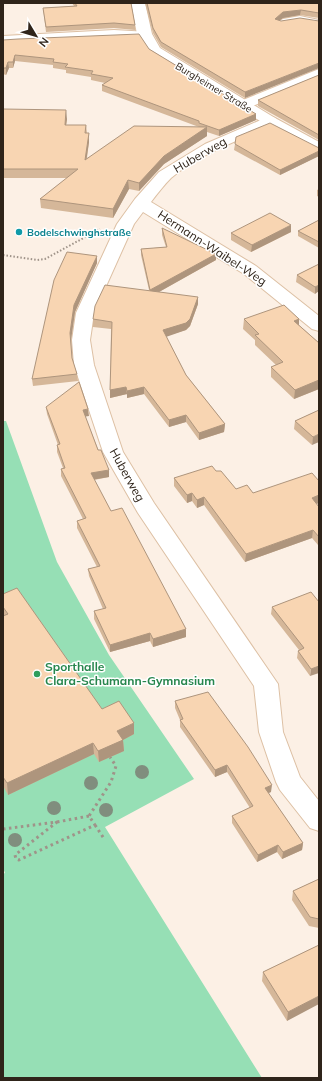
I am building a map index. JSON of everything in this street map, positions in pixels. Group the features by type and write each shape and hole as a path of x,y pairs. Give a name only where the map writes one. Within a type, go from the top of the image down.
{"street":[{"name":"Burgheimer Straße","path":"138,3 144,35 148,44 155,51 270,121 319,148"},
{"path":"3,40 114,34 144,35"},
{"path":"243,105 319,73"},
{"name":"Huberweg","path":"270,121 211,147 187,160 165,175 141,203 126,224 84,313 81,340 84,366 116,458 146,508 266,684 271,732 289,782 319,820"},
{"name":"Hermann-Waibel-Weg","path":"141,203 250,270 319,325"}],"lane":[{"path":"280,23 298,17 308,18 319,23"}],"path":[{"path":"3,255 37,260 45,259 95,230 126,224"},
{"path":"3,828 57,822 90,816 114,776 116,766 110,757"},
{"path":"90,816 105,840"},
{"path":"57,822 15,855 16,859 19,860 95,825"}],"green space":[{"path":"3,421 6,421 57,562 109,655 194,779 105,827 262,1078 3,1078 3,874 5,873 3,868"}],"building":[{"path":"75,3 131,3 135,25 114,23 46,27 43,8 77,6"},
{"path":"147,3 319,3 319,13 301,10 283,12 275,19 281,21 300,18 319,21 319,63 245,92 161,42 153,28"},
{"path":"139,34 149,49 256,114 219,130 199,123 199,121 102,85 113,78 91,74 93,71 65,67 68,64 53,62 54,59 15,55 13,62 8,62 6,68 3,68 3,40"},
{"path":"319,75 319,135 258,100"},
{"path":"3,109 66,110 65,125 86,125 85,133 89,133 85,160 134,126 207,127 164,156 139,183 128,180 113,209 40,199 78,169 3,169"},
{"path":"270,123 319,148 319,151 280,170 235,144 236,137"},
{"path":"270,213 291,225 252,245 231,233"},
{"path":"319,220 319,242 298,231"},
{"path":"162,228 216,254 150,290 141,249 167,247"},
{"path":"67,252 97,256 74,305 70,333 72,358 77,374 32,379 54,280"},
{"path":"319,264 319,285 315,287 297,275"},
{"path":"105,285 198,297 190,319 186,323 163,330 186,375 225,424 199,433 186,415 169,420 144,387 127,391 126,387 110,390 112,322 93,319 95,306"},
{"path":"284,305 299,319 294,321 319,343 319,380 295,390 271,367 283,362 255,335 259,334 244,319"},
{"path":"79,382 88,409 83,410 98,450 101,450 109,470 91,473 111,511 122,508 186,629 153,639 150,633 110,645 94,611 106,608 88,569 100,566 77,521 86,518 61,469 65,468 57,445 60,444 46,407"},
{"path":"319,410 319,434 313,437 295,421"},
{"path":"212,466 216,471 221,471 236,489 247,485 253,493 312,473 319,481 319,495 312,498 319,507 319,537 313,530 246,554 204,497 197,500 192,493 187,495 174,478"},
{"name":"Sporthalle Clara-Schumann-Gymnasium","path":"17,588 102,709 119,701 134,723 117,731 123,740 98,751 93,743 7,783 3,777 3,616 8,614 3,607 3,594"},
{"path":"311,592 319,602 319,666 311,669 298,651 304,648 272,607"},
{"path":"208,692 248,747 272,785 265,788 303,843 283,852 278,845 258,855 232,816 253,806 227,765 215,770 180,720 183,719 175,701"},
{"path":"319,879 319,919 310,917 293,891"},
{"path":"319,945 319,996 288,1012 263,972"}],"place":[{"name":"Bodelschwinghstraße","path":"19,232"},
{"name":"Sporthalle Clara-Schumann-Gymnasium","path":"37,674"}]}
